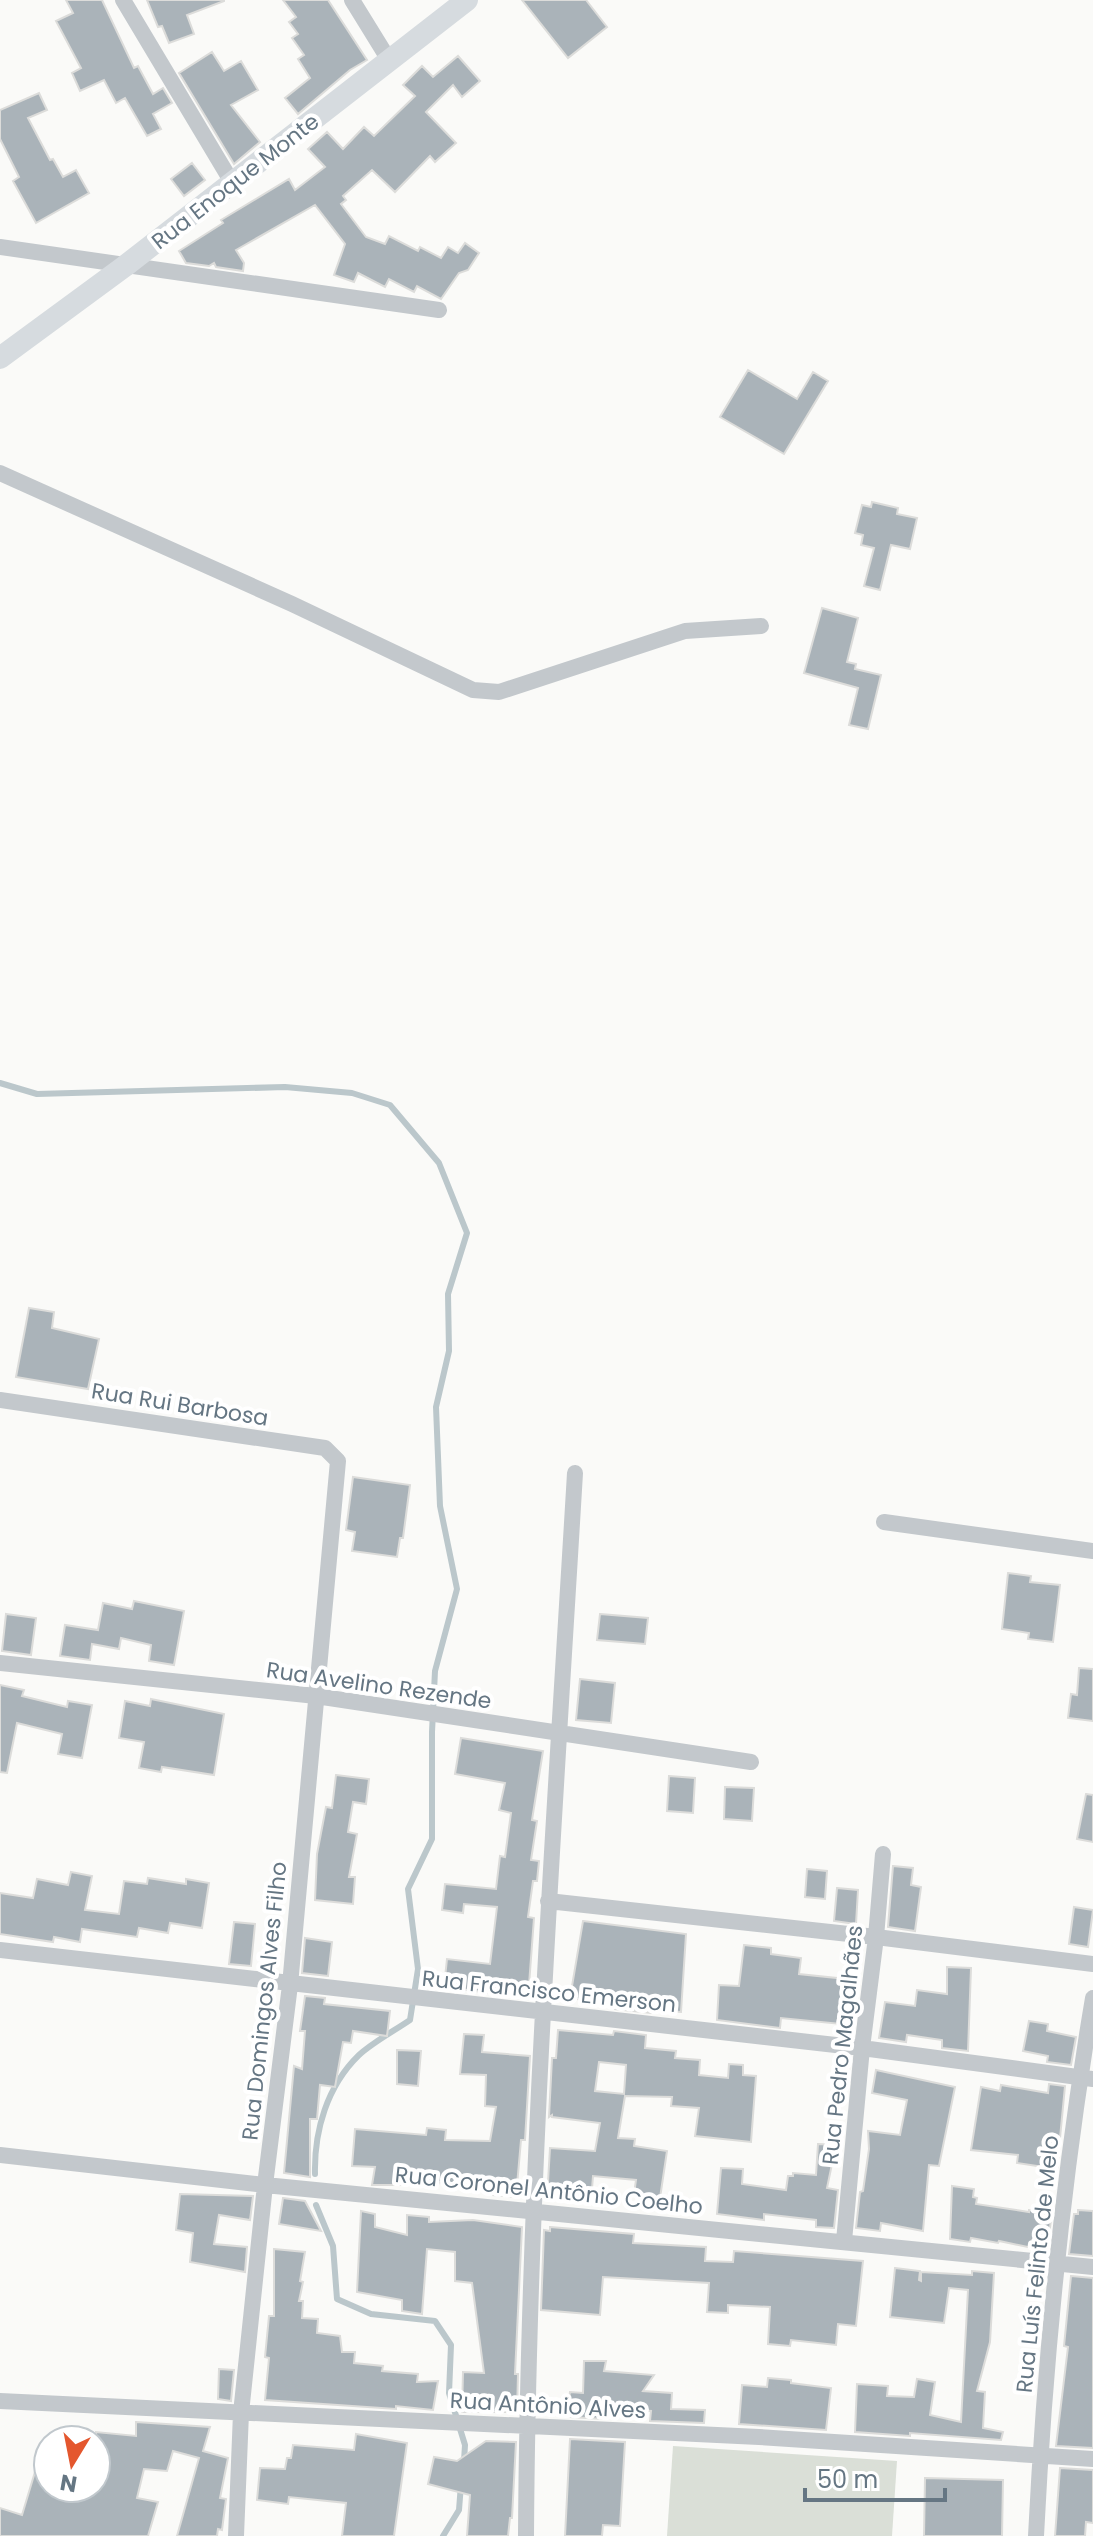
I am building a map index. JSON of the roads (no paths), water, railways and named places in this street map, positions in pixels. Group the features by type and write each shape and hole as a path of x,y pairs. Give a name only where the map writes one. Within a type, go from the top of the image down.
{"main road":[{"name":"Rua Enoque Monte","path":"0,358 233,184 467,0"}],"street":[{"path":"123,0 233,184"},
{"path":"352,0 389,60"},
{"path":"0,247 439,310"},
{"path":"0,473 292,604 473,690 499,692 685,631 761,626"},
{"name":"Rua Rui Barbosa","path":"0,1400 325,1448 338,1461 339,1470"},
{"name":"Rua Domingos Alves Filho","path":"236,2536 241,2413 290,1985 339,1470"},
{"path":"526,2536 541,2012 575,1473"},
{"path":"884,1522 1093,1551"},
{"name":"Rua Avelino Rezende","path":"0,1663 316,1696 751,1762"},
{"name":"Rua Pedro Magalhães","path":"844,2241 883,1854"},
{"path":"548,1901 1093,1964"},
{"name":"Rua Francisco Emerson","path":"0,1950 862,2048 1086,2078"},
{"name":"Rua Luís Felinto de Melo","path":"1036,2536 1055,2263 1086,2078 1093,1998"},
{"name":"Rua Coronel Antônio Coelho","path":"0,2155 265,2185 1093,2267"},
{"name":"Rua Antônio Alves","path":"0,2401 759,2437 1093,2459"}],"waterway":[{"path":"0,1083 37,1094 285,1087 352,1093 390,1105 439,1163 467,1233 448,1294 449,1351 436,1407 440,1506 457,1589 435,1671 432,1839 408,1889 418,1969 410,2020 359,2055 338,2081 320,2126 315,2174"},
{"path":"316,2205 333,2246 337,2299 371,2314 435,2321 451,2345 449,2393 465,2445 464,2461"},
{"path":"443,2536 459,2510 461,2484"}]}
